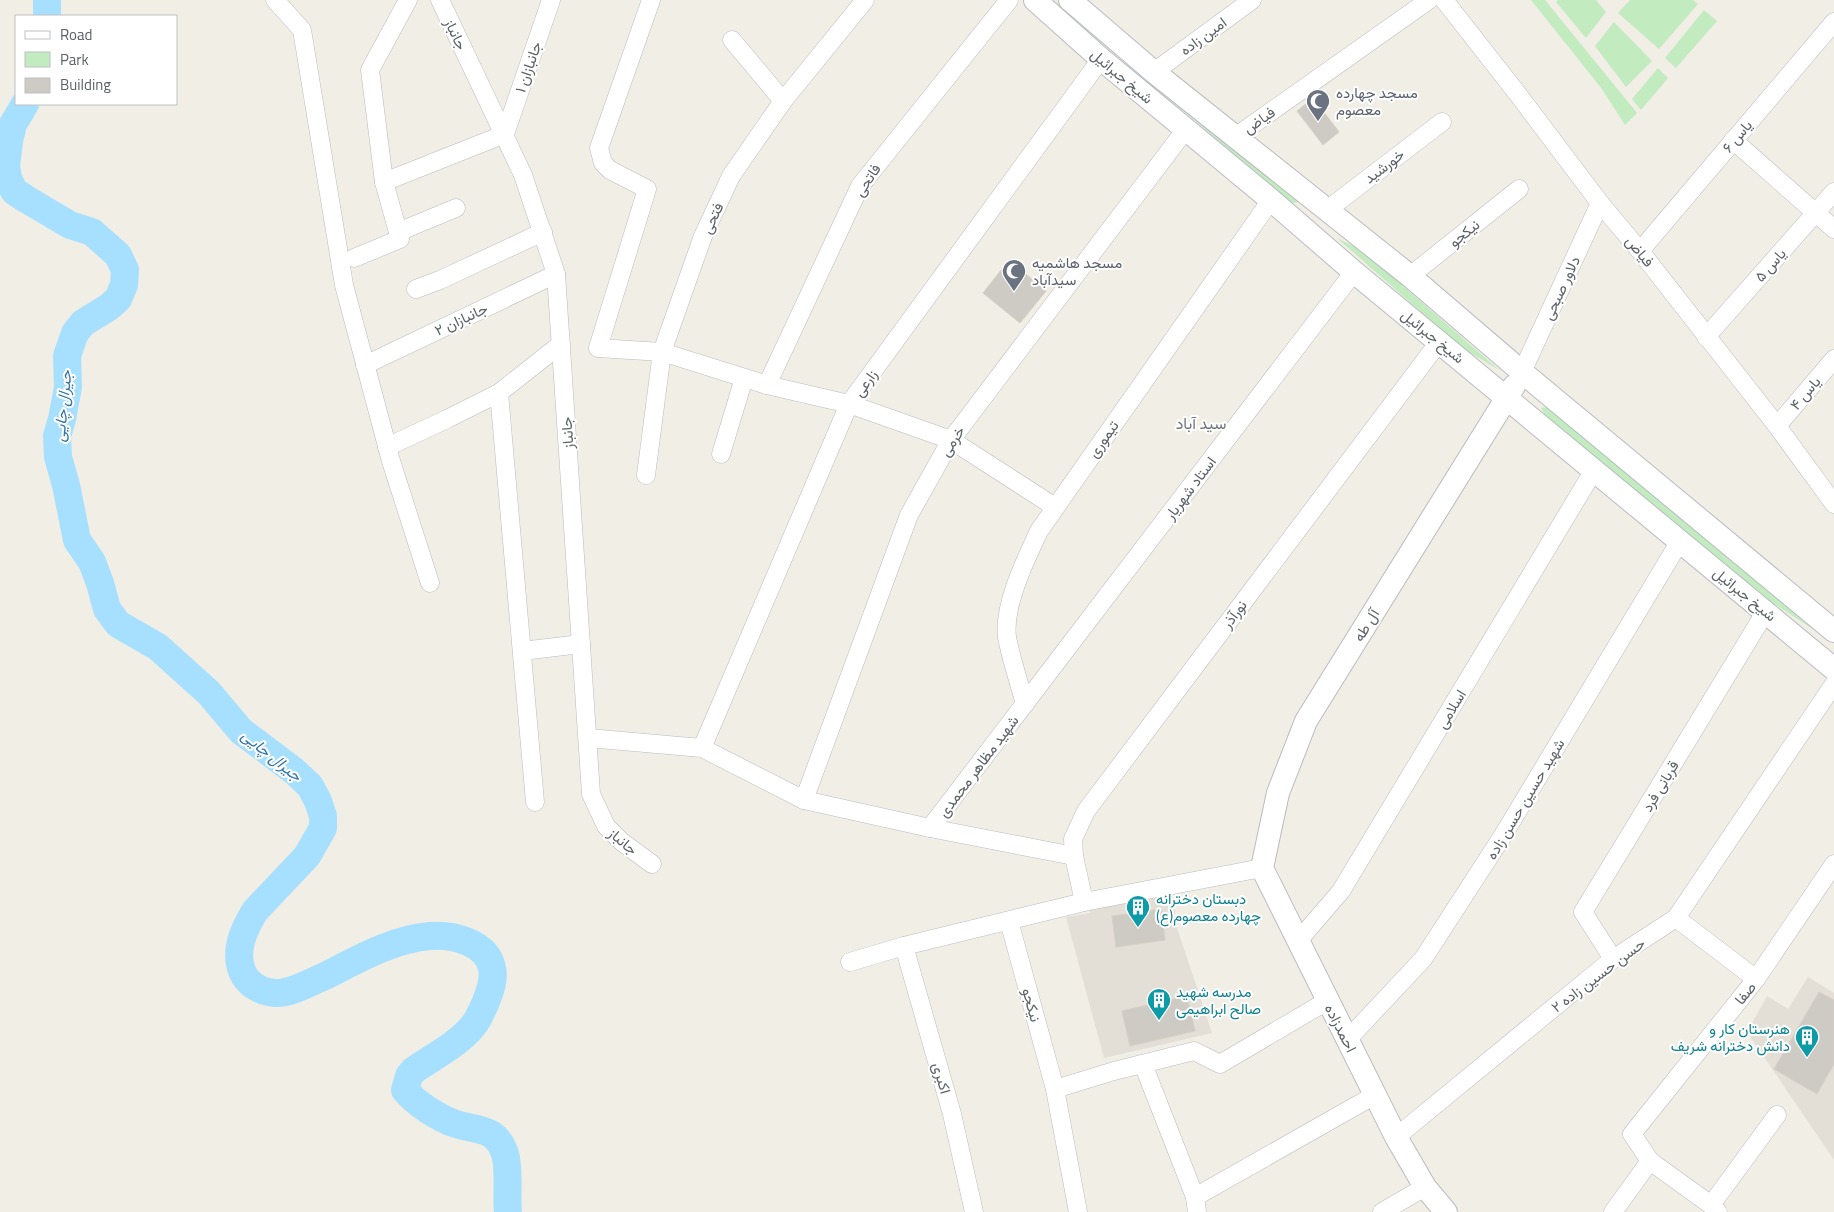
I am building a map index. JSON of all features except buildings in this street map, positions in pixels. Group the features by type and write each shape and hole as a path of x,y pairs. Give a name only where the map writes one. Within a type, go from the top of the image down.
{"street":[{"path":"275,0 302,30 344,286 387,447 430,583"},
{"path":"354,258 400,239 384,182 370,70 408,0"},
{"name":"جانباز","path":"440,0 523,175 556,274 591,794 606,826 622,842 652,864"},
{"name":"جانبازان ۱","path":"505,134 551,0"},
{"path":"651,0 599,148 603,163 610,170 647,189 598,348 662,352 767,385 849,404 952,440 1055,507"},
{"name":"فتحی","path":"646,474 662,352 703,236 731,176 783,101 865,0"},
{"name":"فاتحی","path":"767,385 860,186 1008,0"},
{"name":"شیخ جبرائیل","path":"1035,0 1101,60 1271,200 1354,272 1834,669"},
{"name":"شیخ جبرائیل","path":"1070,0 1154,72 1410,276 1522,372 1834,631"},
{"name":"امین زاده","path":"1154,72 1252,0"},
{"name":"فیاض","path":"1235,137 1430,0"},
{"name":"فیاض","path":"1444,0 1600,203 1777,426 1834,504"},
{"name":"یاس ۶","path":"1640,251 1834,22"},
{"path":"732,40 783,101"},
{"name":"زارعی","path":"702,748 849,404 1101,60"},
{"name":"خورشید","path":"1326,210 1442,122"},
{"name":"خرمی","path":"804,800 909,515 952,440 1186,129"},
{"path":"384,182 505,134"},
{"path":"1733,140 1834,229"},
{"name":"نیکجو","path":"1410,276 1519,189"},
{"name":"یاس ۵","path":"1706,337 1834,192"},
{"name":"تیموری","path":"1025,704 1007,636 1009,615 1018,576 1039,531 1271,200"},
{"name":"دلاور صبحی","path":"1522,372 1600,203"},
{"path":"398,232 456,208"},
{"path":"1310,233 1326,210"},
{"path":"416,289 440,280 542,232"},
{"name":"استاد شهریار","path":"1025,704 1354,272"},
{"name":"جانبازان ۲","path":"365,365 556,274"},
{"name":"نورآذر","path":"1084,902 1074,856 1073,838 1086,811 1439,342"},
{"path":"387,447 447,420 499,393 560,344"},
{"name":"یاس ۴","path":"1777,426 1834,359"},
{"name":"آل طه","path":"1262,868 1278,793 1306,721 1508,399 1522,372"},
{"path":"721,454 744,378"},
{"path":"499,393 535,802"},
{"name":"اسلامی","path":"1298,940 1342,891 1594,470"},
{"name":"شهید حسین حسن زاده","path":"1347,1040 1423,959 1502,837 1680,541"},
{"name":"قربانی فرد","path":"1613,959 1583,912 1766,611"},
{"path":"522,651 581,644"},
{"name":"حسن حسین زاده ۲","path":"1396,1137 1613,959 1676,918 1834,684"},
{"name":"شهید مظاهر محمدی","path":"930,828 1025,704"},
{"path":"588,738 702,748 804,800 930,828 1074,856"},
{"path":"850,962 904,946 1084,902 1262,868"},
{"name":"احمدزاده","path":"1262,868 1396,1137 1425,1187 1446,1212"},
{"name":"صفا","path":"1650,1161 1632,1134 1756,979 1832,870"},
{"path":"1676,918 1756,979"},
{"name":"نیکجو","path":"1009,920 1055,1090 1078,1212"},
{"name":"اکبری","path":"904,946 952,1114 974,1212"},
{"path":"1055,1090 1114,1071 1194,1051 1220,1064 1327,1000"},
{"path":"1143,1064 1196,1205 1375,1095"},
{"path":"1613,1212 1650,1161 1714,1208 1777,1115"},
{"path":"1382,1212 1425,1187"}],"shaded area":[{"path":"1172,892 1177,928 1212,1033 1104,1058 1066,917 1090,913 1089,905"},
{"path":"1808,977 1834,993 1834,1160 1747,1032 1767,996 1788,1009"}],"green space":[{"path":"1053,0 1107,38 1304,202 1289,203 1165,94"},
{"path":"1531,0 1545,0 1637,113 1625,125 1602,89"},
{"path":"1558,0 1596,0 1606,12 1586,38 1556,2"},
{"path":"1630,0 1693,0 1698,4 1659,49 1618,13"},
{"path":"1704,10 1717,21 1676,68 1665,58"},
{"path":"1614,22 1652,61 1626,87 1595,46"},
{"path":"1658,68 1668,78 1641,110 1632,99"},
{"path":"1337,238 1363,251 1499,370 1461,347"},
{"path":"1548,407 1831,641 1767,599 1547,418 1541,408"}],"waterway":[{"name":"جیرال چایی","path":"47,0 47,15"},
{"name":"جیرال چایی","path":"24,105 13,124 9,141 6,166 8,178 14,191 70,225 92,232 118,255 125,270 124,285 118,299 109,307 83,323 75,333 67,356 68,387 57,436 58,457 66,485 77,540 92,562 107,609 118,624 158,647 209,693 241,731 294,771 310,786 323,816 323,828 307,856 255,911 247,925 241,940 239,955 244,976 260,989 281,993 294,990 376,951 402,941 430,936 449,937 468,942 483,952 489,959 493,977 488,996 478,1019 459,1039 414,1070 409,1076 405,1090 421,1105 443,1118 456,1124 492,1134 497,1139 506,1160 508,1212"}],"place":[{"name":"مسجد چهارده معصوم","path":"1318,122"},
{"name":"مسجد هاشمیه سیدآباد","path":"1014,292"},
{"name":"دبستان دخترانه چهارده معصوم(ع)","path":"1138,928"},
{"name":"مدرسه شهید صالح ابراهیمی","path":"1159,1021"},
{"name":"هنرستان کار و دانش دخترانه شریف","path":"1807,1058"}],"district":[{"name":"سید آباد","path":"1201,423"}]}
